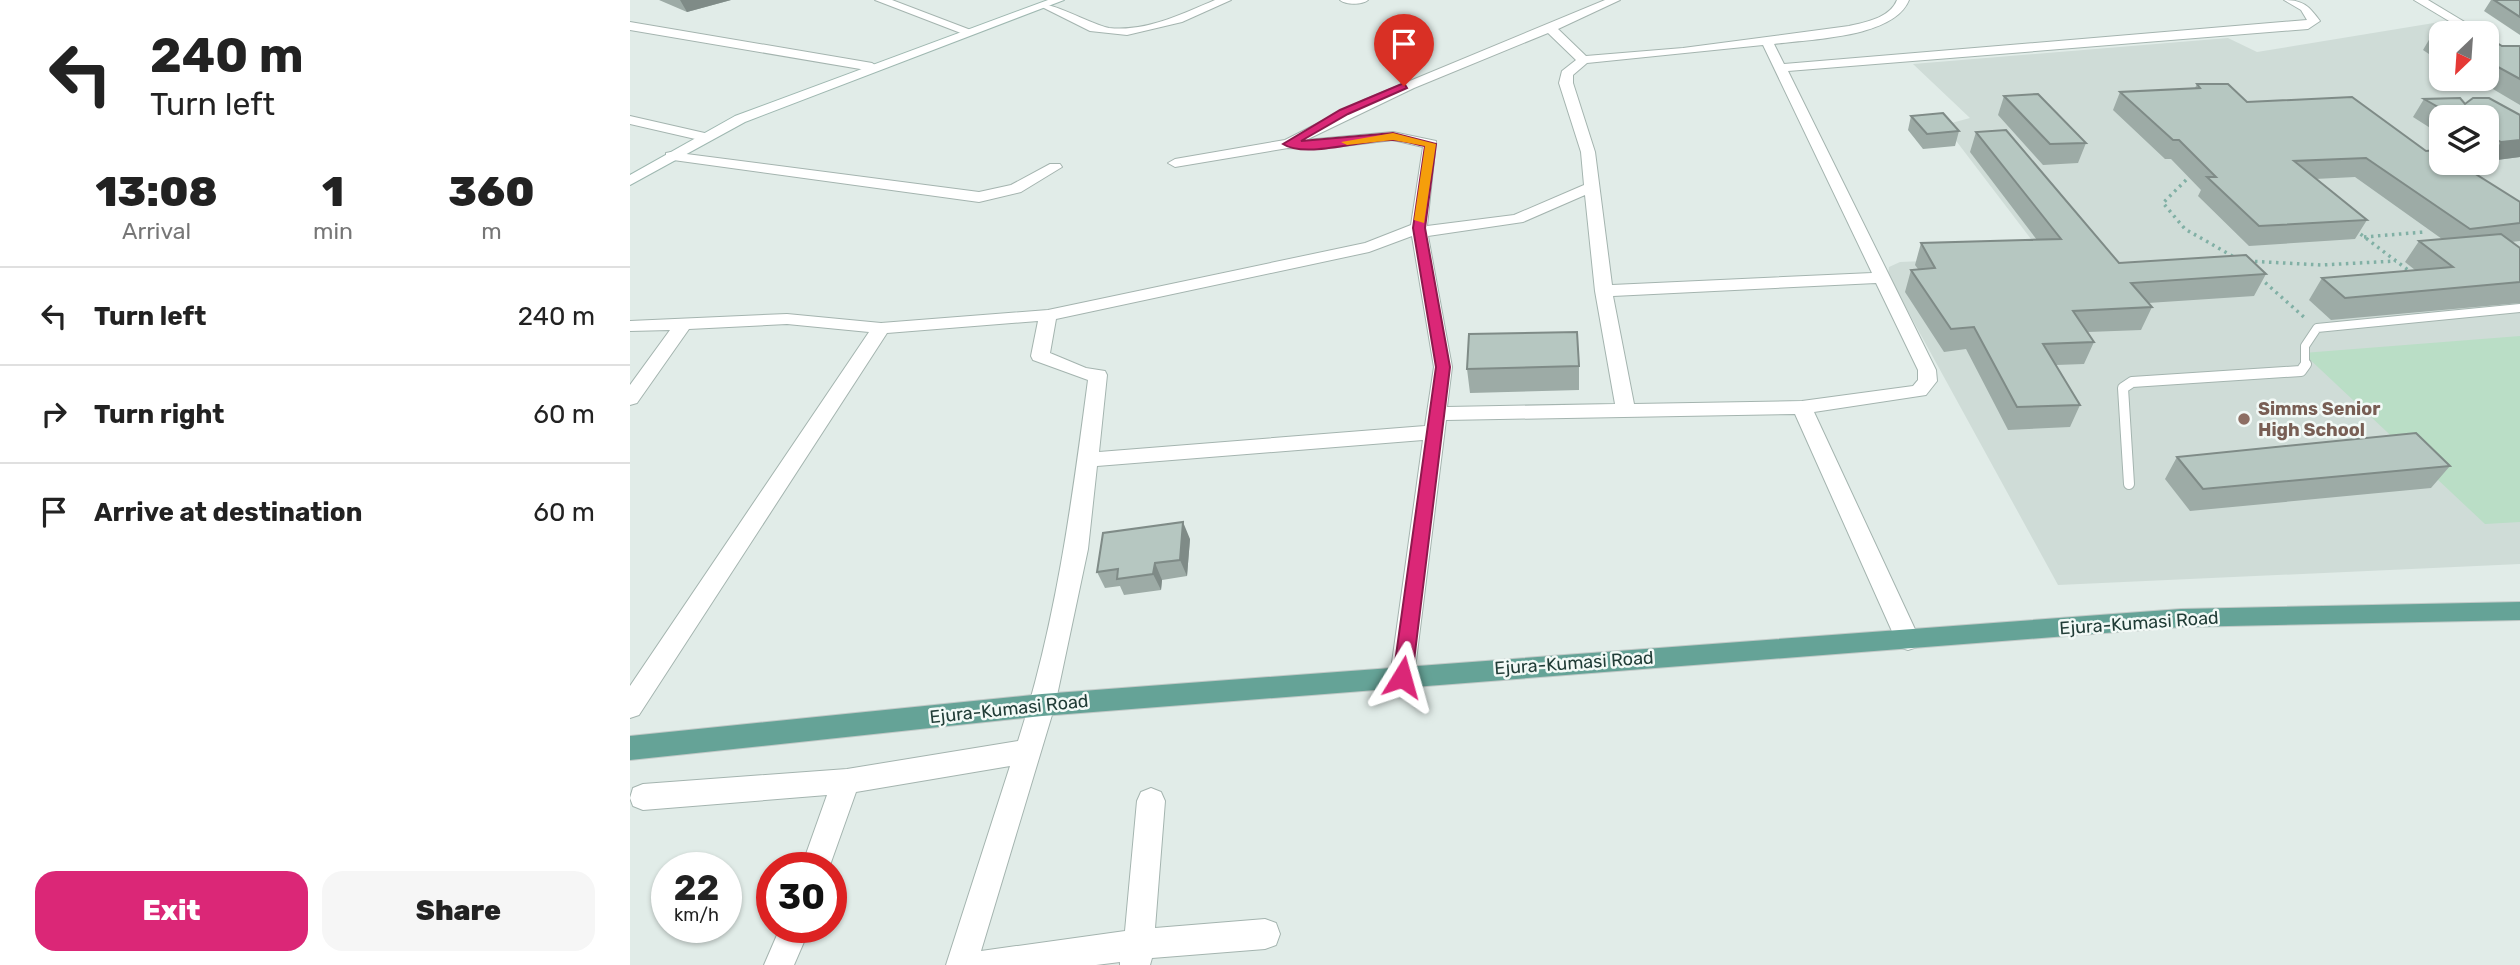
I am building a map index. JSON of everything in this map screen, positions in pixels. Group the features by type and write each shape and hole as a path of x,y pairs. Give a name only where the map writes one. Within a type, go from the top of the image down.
{"main road":[{"name":"Ejura-Kumasi Road","path":"630,748 1042,705 2181,618 2518,614"}],"street":[{"path":"881,0 970,32"},
{"path":"630,181 740,119 872,67 1058,0"},
{"path":"1044,5 1094,28 1125,32 1174,19 1225,0"},
{"path":"1346,0 1362,0"},
{"path":"1288,144 1385,93 1551,29 1614,0"},
{"path":"1626,412 1604,291 1594,186 1588,152 1566,83 1567,74 1583,60 1767,41 1877,23 1899,10 1903,0"},
{"path":"1780,68 2308,25 2314,21 2305,8 2290,0"},
{"path":"2420,0 2456,21"},
{"path":"630,26 872,67"},
{"path":"1551,29 1583,60"},
{"path":"1088,460 1436,423 1626,412 1802,407 1919,391 1928,382 1927,370 1767,41"},
{"path":"630,120 704,137"},
{"path":"1175,163 1231,156 1288,144 1319,145 1393,136 1431,144 1419,230 1443,367 1402,677"},
{"path":"671,156 979,197 1016,188 1055,167"},
{"path":"630,326 787,319 881,328 1048,315 1369,247 1419,230 1517,219 1594,186"},
{"path":"1604,291 1881,278"},
{"path":"961,965 1042,705 1077,550 1098,375 1083,374 1040,356 1048,315"},
{"path":"630,399 684,323"},
{"path":"630,707 881,328"},
{"path":"1802,407 1908,640"},
{"path":"643,797 847,781 1028,751"},
{"path":"820,852 834,809 847,781"},
{"path":"1137,955 1151,801"},
{"path":"984,965 1137,955 1265,934"},
{"path":"779,965 789,943"}],"lane":[{"path":"2129,484 2123,388 2132,382 2301,371 2306,365 2305,346 2316,328 2520,308"}],"path":[{"path":"2197,170 2163,203 2172,220 2204,243 2250,269"},
{"path":"2353,229 2414,276"},
{"path":"2364,237 2424,232"},
{"path":"2240,261 2321,265 2396,261"},
{"path":"2259,278 2316,328"}],"shaded area":[{"name":"Simms Senior High School","path":"2429,24 2429,91 2499,91 2499,74 2520,64 2520,564 2058,585 1888,275 1889,267 1900,262 2044,256 1944,125 1970,118 1913,64 2228,38 2257,52"}],"green space":[{"path":"2520,336 2520,522 2485,524 2303,353"}],"building":[{"path":"2494,0 2520,0 2520,17"},
{"path":"2499,44 2520,46 2520,79 2499,68"},
{"path":"2197,84 2228,84 2247,102 2352,97 2429,151 2429,175 2477,175 2520,202 2520,223 2470,229 2366,158 2294,161 2367,220 2259,226 2207,177 2216,177 2179,140 2173,140 2120,92 2200,88"},
{"path":"2038,94 2086,143 2050,144 2004,96"},
{"path":"2460,98 2465,104 2473,98 2489,98 2520,115 2520,140 2499,141 2499,105 2435,105 2424,99"},
{"path":"1943,113 1959,131 1927,134 1911,116"},
{"path":"2006,130 2119,263 2246,255 2266,274 2131,283 2152,307 2073,311 2094,342 2043,344 2080,405 2017,407 1974,327 1951,329 1911,270 1935,268 1921,243 2061,239 1976,132"},
{"path":"2501,234 2520,248 2520,282 2345,298 2322,278 2453,267 2419,241"},
{"path":"1577,332 1579,366 1467,369 1469,334"},
{"path":"2416,433 2450,466 2203,489 2177,457"},
{"path":"1183,522 1180,560 1155,563 1153,574 1117,579 1118,569 1097,572 1103,533"}],"slow traffic":[{"path":"1347,142 1393,136 1431,144 1420,220"}],"place":[{"name":"Simms Senior High School","path":"2244,419"}],"route":[{"path":"1402,677 1443,367 1419,228 1431,144 1393,136 1319,145 1288,144 1344,112 1404,86"}]}
